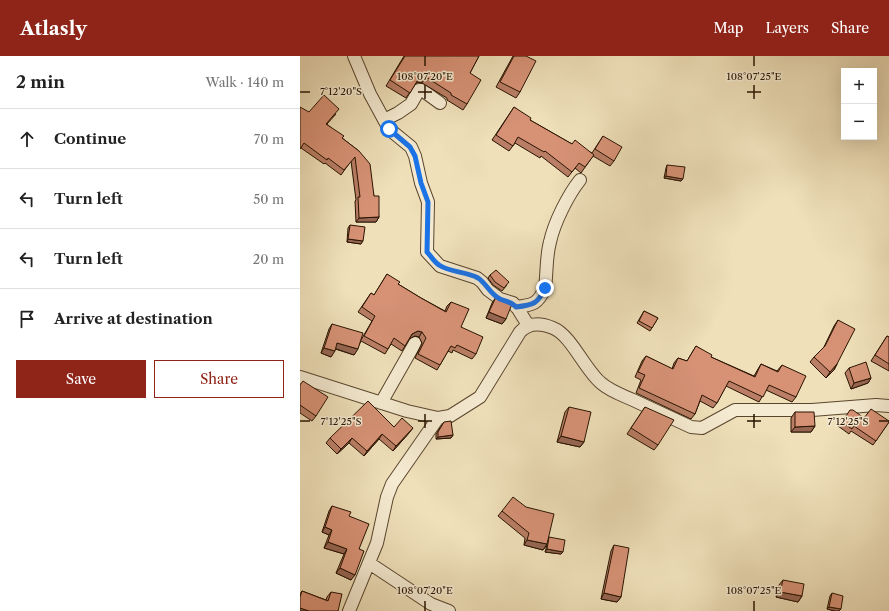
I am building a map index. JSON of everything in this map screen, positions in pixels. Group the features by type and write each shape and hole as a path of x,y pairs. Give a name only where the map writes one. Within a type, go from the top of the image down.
{"street":[{"path":"354,56 370,94 389,129 410,147 415,156 421,183 428,202 427,252 440,266 477,278 488,290 500,299 513,303 528,325"},
{"path":"384,120 411,104 419,90 422,90 440,102"},
{"path":"516,307 531,305 537,302 542,296 545,288 550,242 573,189 580,180"},
{"path":"300,377 381,403 438,418 450,416 480,397 520,332 528,325 542,324 558,330 566,338 591,373 606,388 694,428 702,428 736,410 812,410 876,405 889,406"},
{"path":"381,403 414,343"},
{"path":"349,611 377,543 387,497 392,484 438,418"},
{"path":"369,563 431,604 449,611"}],"building":[{"path":"405,56 479,56 470,73 481,80 467,104 451,95 451,93 426,77 422,76 419,78 410,93 390,80"},
{"path":"514,56 526,56 536,61 520,92 500,82"},
{"path":"324,95 339,109 326,124 344,136 342,138 359,151 370,164 374,196 379,196 379,217 359,218 358,197 360,197 355,157 344,170 328,158 327,160 304,143 300,149 300,107 309,112"},
{"path":"514,107 531,118 530,120 572,144 575,140 594,155 585,167 579,163 572,172 545,151 544,152 518,137 513,146 496,135"},
{"path":"603,136 622,147 614,161 595,149"},
{"path":"667,165 685,167 683,179 666,176"},
{"path":"350,225 365,227 363,241 348,239"},
{"path":"496,270 509,282 504,288 495,282 490,275"},
{"path":"387,274 400,282 398,284 446,312 451,302 469,309 461,327 483,337 476,354 457,345 455,348 451,346 440,365 418,354 426,338 422,332 418,331 412,334 405,346 394,338 388,349 364,336 375,316 362,307 371,293 374,295"},
{"path":"496,297 501,301 512,304 506,319 489,312"},
{"path":"644,311 658,318 652,328 639,321"},
{"path":"838,320 855,329 837,364 830,372 814,357 825,346"},
{"path":"332,324 363,333 358,349 337,343 335,351 324,348"},
{"path":"887,336 889,337 889,364 875,355"},
{"path":"696,346 712,355 711,357 755,377 761,364 778,372 782,365 806,376 796,397 769,385 763,397 729,381 717,403 702,395 695,414 639,388 645,375 638,372 646,356 673,369 678,358 687,361"},
{"path":"866,362 871,378 854,383 849,368"},
{"path":"303,381 328,397 316,416 300,405 300,385"},
{"path":"368,401 394,427 402,418 413,428 396,446 382,434 367,451 352,438 341,449 330,438"},
{"path":"569,407 591,412 584,442 561,436"},
{"path":"645,407 674,420 658,445 631,428"},
{"path":"871,409 889,421 876,441 854,426 852,429 842,422 850,410 853,410 864,418"},
{"path":"795,412 814,412 815,426 795,427"},
{"path":"451,421 453,435 438,437 438,432 444,422"},
{"path":"513,497 526,507 554,514 547,544 527,540 529,533 502,511"},
{"path":"332,506 351,512 349,516 369,524 359,549 364,551 355,575 340,568 347,549 328,542 332,530 325,527"},
{"path":"549,537 565,540 563,552 547,549"},
{"path":"614,545 629,548 621,597 604,593"},
{"path":"783,580 804,584 802,596 780,592"},
{"path":"302,591 328,601 331,592 342,594 338,611 309,611 300,608 300,597"},
{"path":"832,593 843,596 841,609 829,607"}],"route":[{"path":"389,129 410,147 415,156 421,183 428,202 426,242 427,252 433,259 440,266 477,278 488,290 500,299 513,303 516,307 531,305 537,302 542,296 545,288"}]}
